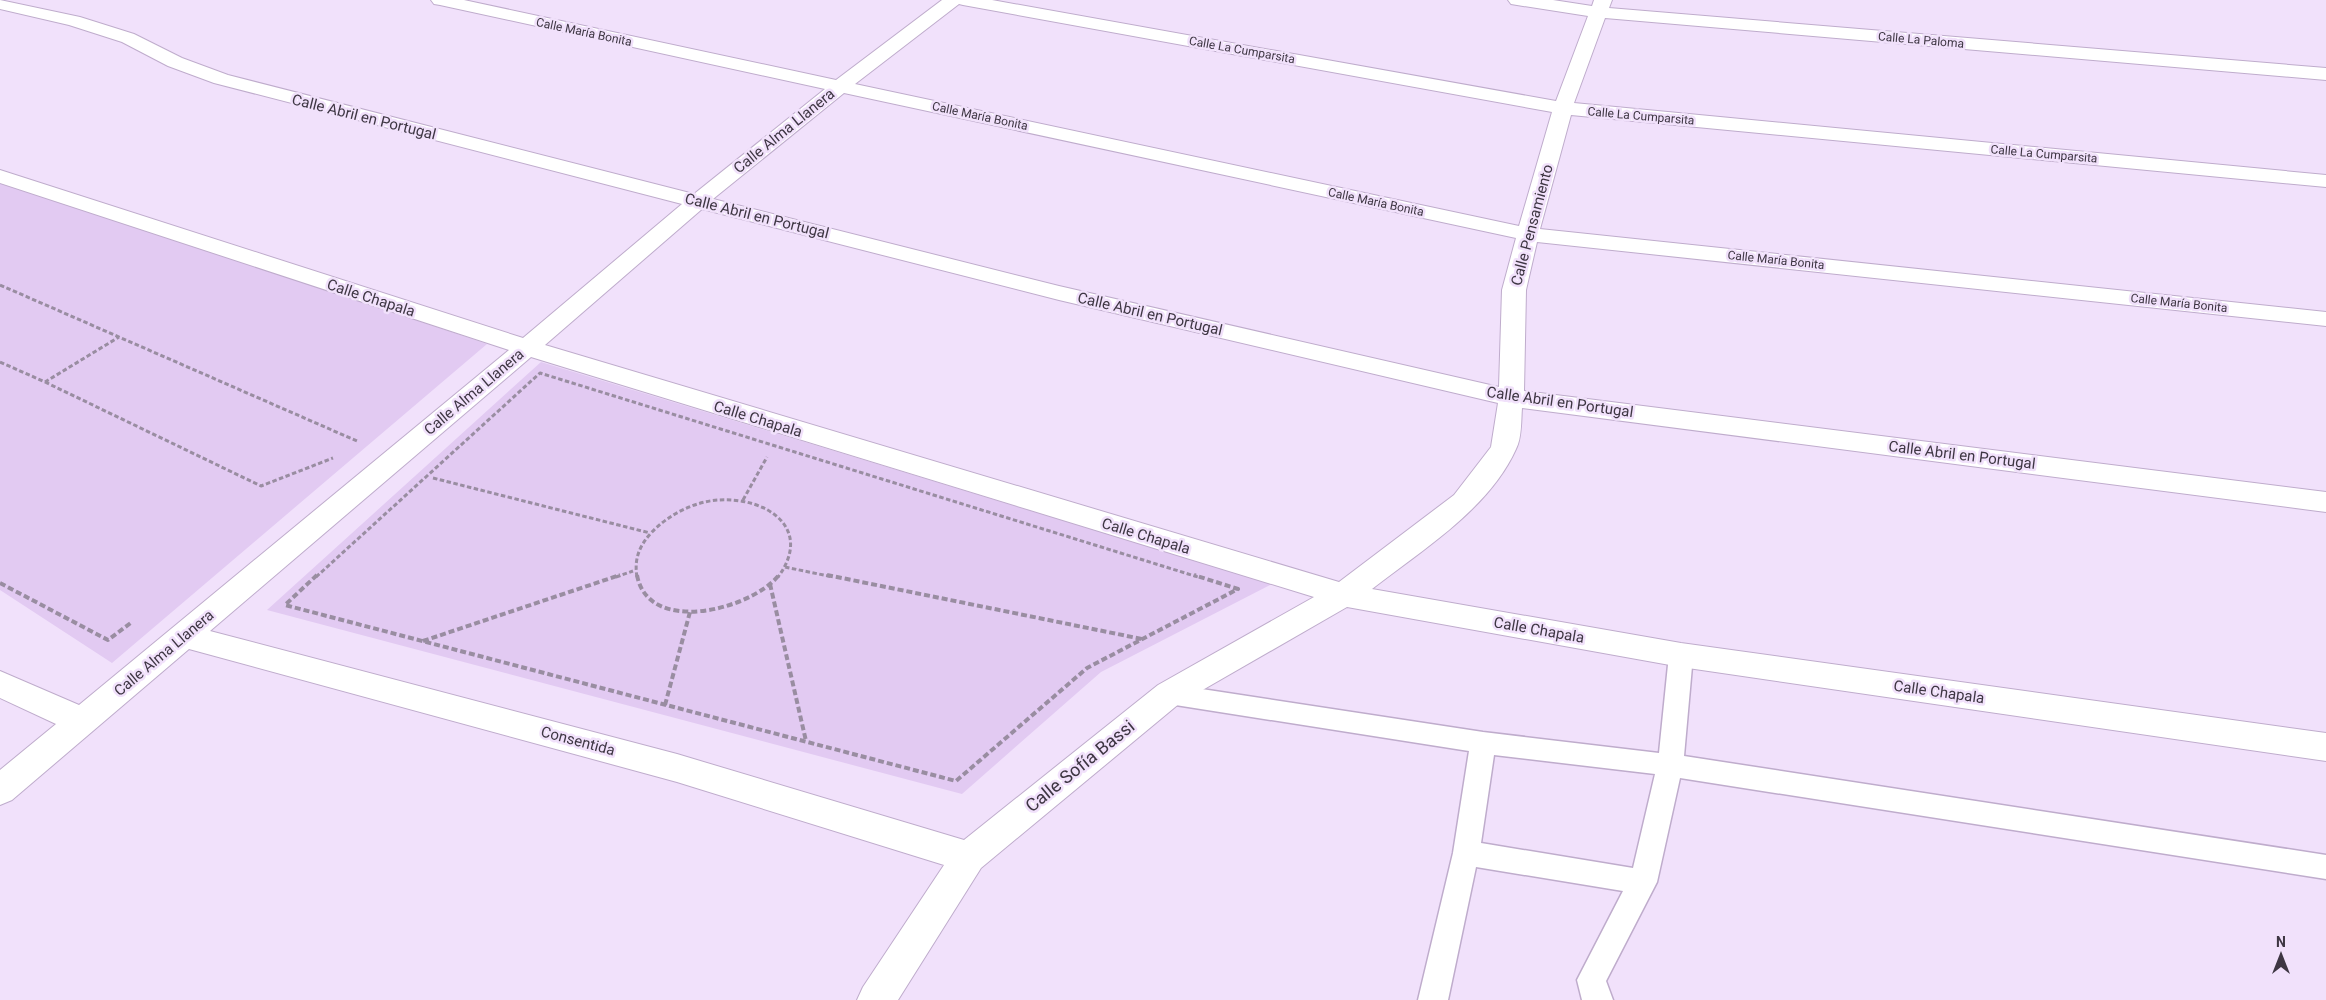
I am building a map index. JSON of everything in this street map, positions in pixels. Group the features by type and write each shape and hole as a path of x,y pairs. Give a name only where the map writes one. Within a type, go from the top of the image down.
{"street":[{"name":"Calle María Bonita","path":"440,0 1528,234 2326,319"},
{"name":"Calle Alma Llanera","path":"0,790 527,348 698,201 840,86 953,0"},
{"name":"Calle La Cumparsita","path":"963,0 1563,108 2326,181"},
{"name":"Calle La Paloma","path":"1517,0 1602,6 2326,74"},
{"name":"Calle Abril en Portugal","path":"0,4 74,22 128,38 175,62 238,84 1059,293 1511,398 2326,502"},
{"name":"Calle Pensamiento","path":"1343,596 1464,502 1487,474 1504,448 1511,398 1514,290 1563,108 1602,6"},
{"name":"Calle Chapala","path":"0,176 527,348 1343,596 1681,655 2326,747"},
{"name":"Calle Sofía Bassi","path":"876,1000 969,857 1169,694 1343,596"},
{"name":"Consentida","path":"184,636 677,768 969,857"},
{"path":"0,684 83,721"}],"lane":[{"path":"1598,1000 1593,992 1591,980 1643,882 1670,765 1681,655"},
{"path":"1169,694 1483,743 1670,765 2326,867"},
{"path":"1434,1000 1466,852 1483,743"},
{"path":"1466,852 1643,882"}],"path":[{"path":"0,285 366,445"},
{"path":"46,382 119,337"},
{"path":"0,362 46,382 261,486 340,455"},
{"path":"540,373 774,445 1238,589 1087,668 956,781 285,604 540,373"},
{"path":"742,500 774,445"},
{"path":"426,476 650,533"},
{"path":"718,500 742,500 764,506 780,516 789,531 790,548 785,567 770,584 750,599 725,609 690,612 674,611 653,602 639,588 633,571 638,552 650,533 669,518 692,506 718,500"},
{"path":"785,567 1142,639"},
{"path":"423,641 633,571"},
{"path":"0,583 108,640 140,616"},
{"path":"770,584 806,741"},
{"path":"666,705 690,612"}],"shaded area":[{"path":"0,180 487,344 112,663 0,590"},
{"path":"541,362 1272,584 1101,672 962,794 267,610"}]}
